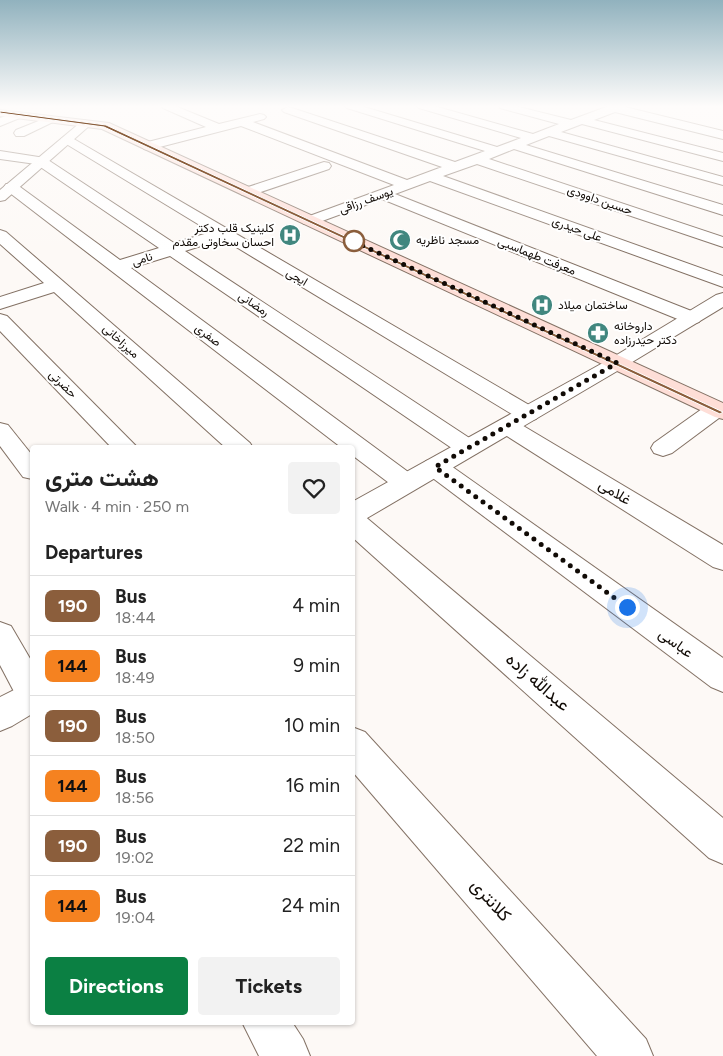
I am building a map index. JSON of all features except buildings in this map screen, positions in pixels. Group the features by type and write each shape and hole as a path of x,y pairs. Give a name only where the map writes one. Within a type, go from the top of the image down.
{"main road":[{"path":"168,155 720,410"}],"street":[{"path":"2,155 40,161"},
{"path":"5,192 47,155"},
{"name":"ایجی","path":"94,155 224,233 518,420"},
{"path":"329,155 406,185"},
{"path":"420,155 455,167"},
{"name":"یوسف رزاقی","path":"310,221 486,155"},
{"path":"546,155 676,196 719,206"},
{"path":"640,155 717,180"},
{"path":"0,164 14,157"},
{"name":"حسین داوودی","path":"476,159 723,242"},
{"name":"رمضانی","path":"40,161 468,448"},
{"path":"247,192 320,168 298,162"},
{"name":"علی حیدری","path":"430,176 723,282"},
{"path":"636,183 652,176"},
{"path":"676,196 694,186 717,180"},
{"name":"صفری","path":"5,192 117,267 406,483"},
{"name":"معرفت طهماسبی","path":"382,194 692,318"},
{"path":"458,225 483,216"},
{"name":"نامی","path":"117,267 224,233"},
{"name":"میرزاخانی","path":"0,236 58,285 238,445"},
{"path":"520,249 543,239"},
{"path":"0,303 58,285"},
{"path":"355,512 617,363 723,299"},
{"name":"حضرتی","path":"0,320 123,445"},
{"path":"663,448 720,410"},
{"name":"غلامی","path":"518,420 723,559"},
{"path":"0,430 30,468"},
{"name":"عباسی","path":"435,467 723,677"},
{"name":"عبدالله زاده","path":"355,524 723,844"},
{"path":"0,635 30,690"},
{"path":"0,715 30,695"},
{"name":"کلانتری","path":"355,747 629,1056"},
{"path":"267,1025 286,1056"}],"bus line":[{"name":"190","path":"167,155 723,412"}],"place":[{"name":"کلینیک قلب دکتر احسان سخاوتی مقدم","path":"290,235"},
{"name":"مسجد ناظریه","path":"400,240"},
{"name":"ساختمان میلاد","path":"542,305"},
{"name":"داروخانه دکتر حیدرزاده","path":"598,333"}],"route":[{"path":"354,241 346,238 617,363 435,467 627,607"}]}
